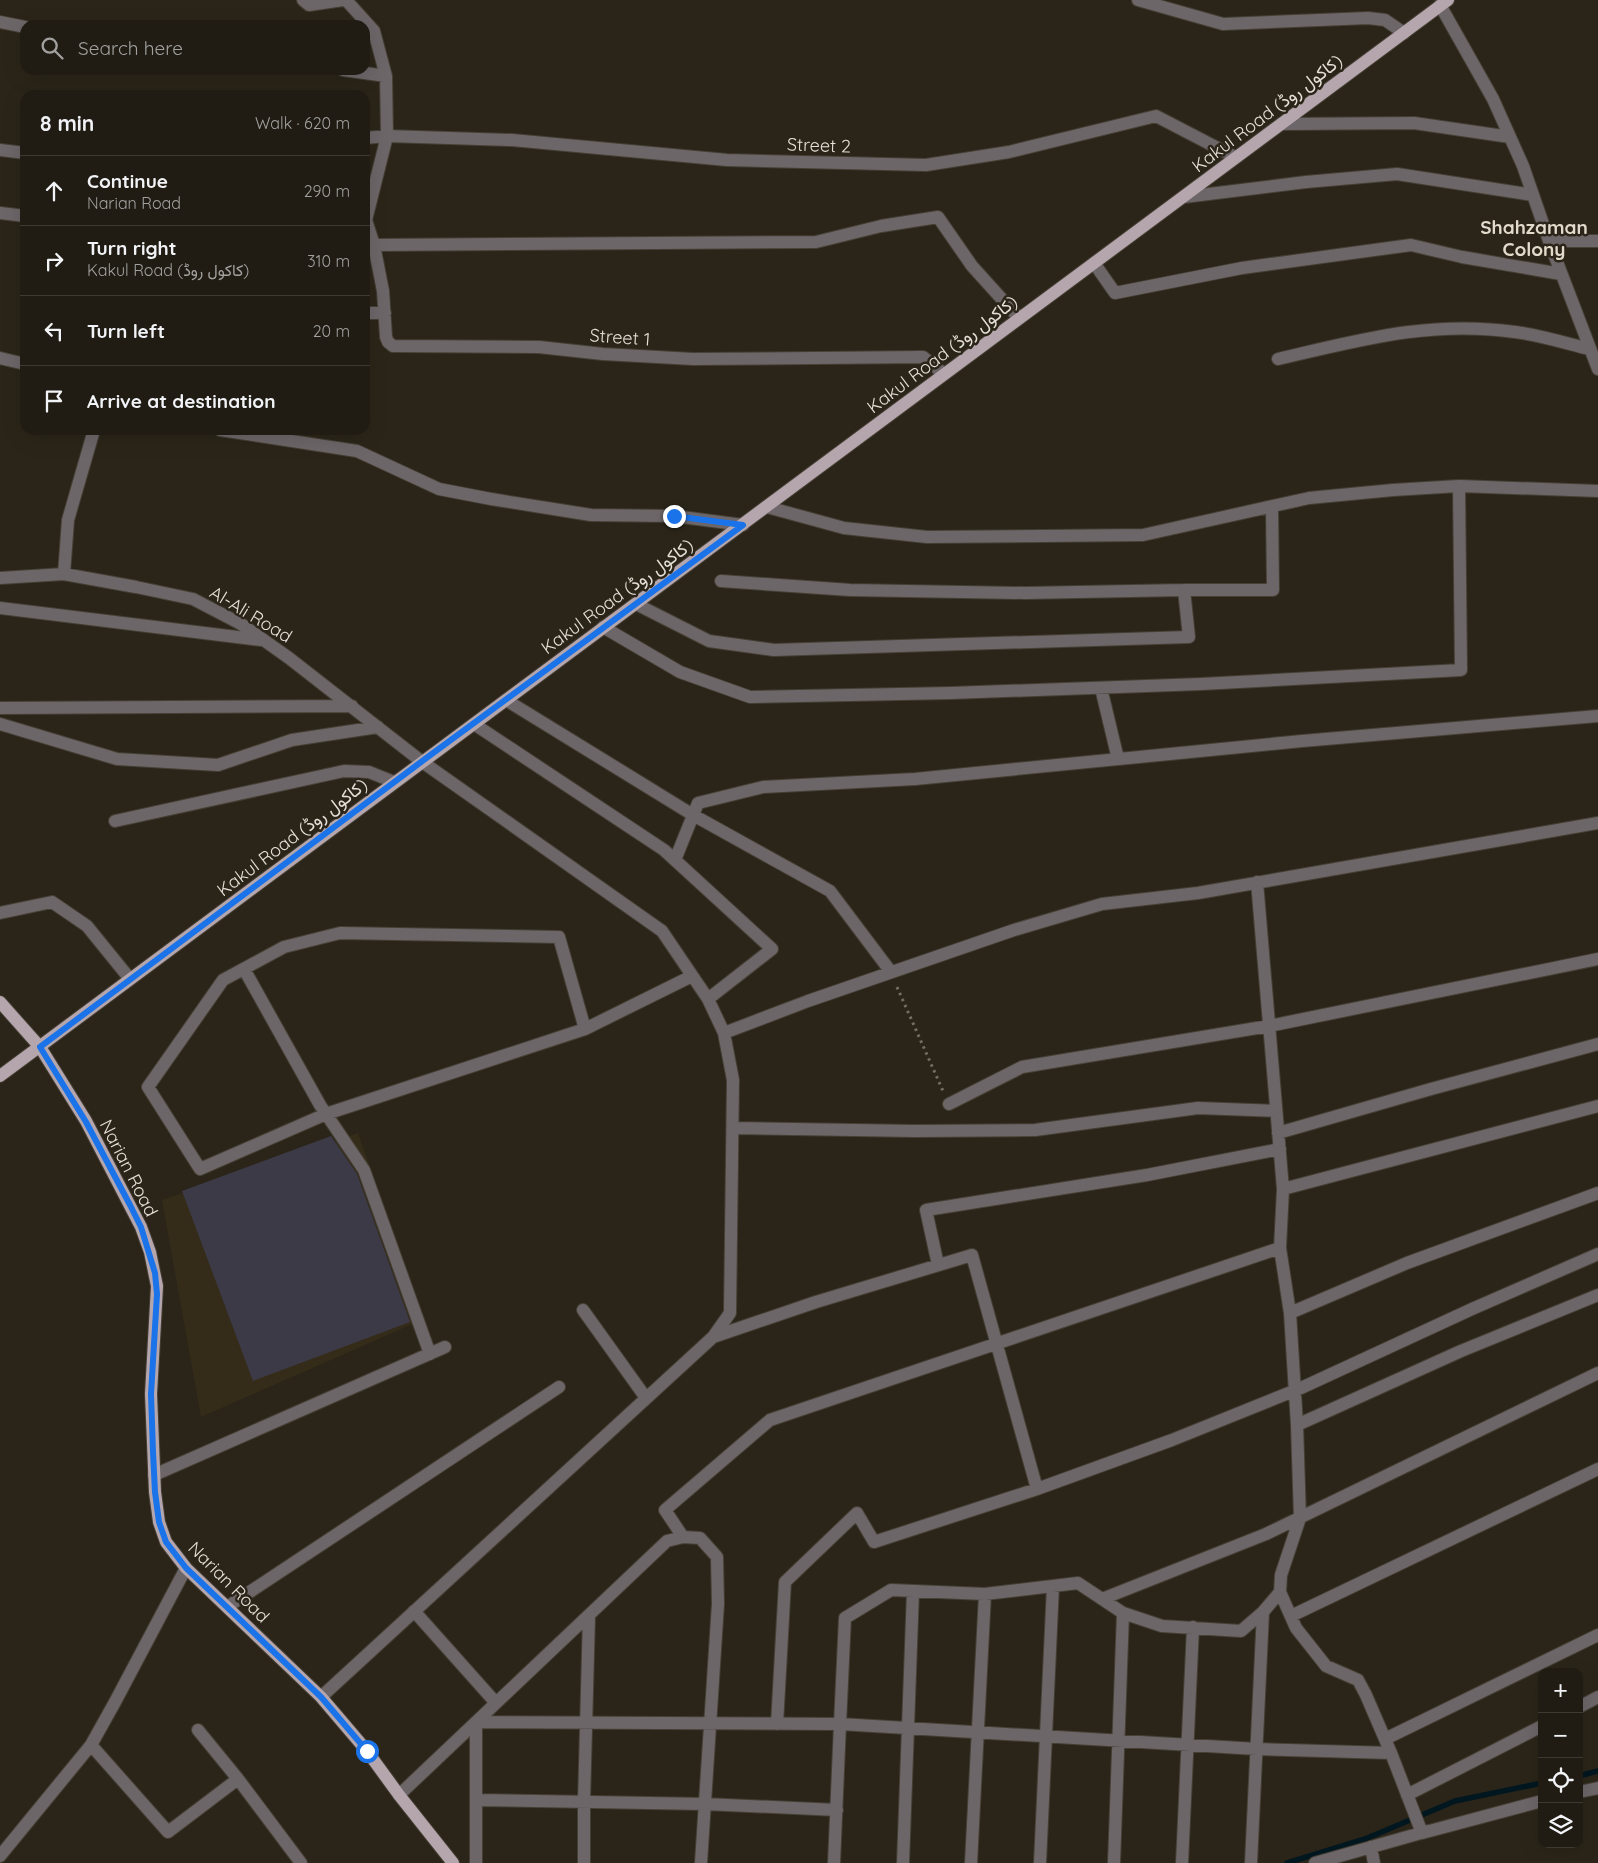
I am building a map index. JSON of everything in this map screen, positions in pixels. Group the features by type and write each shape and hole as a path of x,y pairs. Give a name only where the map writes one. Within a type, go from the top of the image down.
{"main road":[{"name":"Kakul Road (کاکول روڈ)","path":"0,1076 1444,3"},
{"name":"Narian Road","path":"0,1002 40,1047 86,1122 141,1227 150,1252 157,1286 151,1394 154,1475 159,1522 166,1542 186,1568 321,1697 367,1751 453,1863"}],"street":[{"path":"302,0 309,5 344,0 363,20"},
{"path":"1138,0 1223,24 1368,18 1386,20 1404,33"},
{"path":"1444,3 1493,99 1510,137 1534,195 1561,274 1598,369"},
{"path":"0,22 20,26"},
{"path":"370,27 374,31 386,76 387,136 370,201"},
{"path":"370,74 386,76"},
{"name":"Street 2","path":"370,138 387,136 512,140 727,160 926,165 1008,152 1156,116 1235,157"},
{"path":"1281,124 1414,123 1510,137"},
{"path":"0,150 20,152"},
{"path":"1184,197 1306,182 1397,174 1534,195"},
{"path":"0,213 20,215"},
{"path":"374,246 816,242 881,226 938,218 972,266 1019,318"},
{"name":"Street 1","path":"370,234 384,291 386,337 393,346 539,347 603,354 693,359 923,357 944,374"},
{"path":"1549,241 1598,241"},
{"path":"1094,263 1115,293 1242,268 1411,245 1462,257 1561,274"},
{"path":"370,313 385,313"},
{"path":"1278,359 1379,335 1424,329 1466,328 1516,332 1590,349"},
{"path":"0,358 20,363"},
{"path":"64,574 68,520 93,435"},
{"path":"253,435 357,451 439,489 491,499 591,515 674,516 743,525"},
{"path":"767,507 844,528 928,538 1143,535 1309,498 1460,486 1598,491"},
{"path":"603,627 680,672 750,697 1101,688 1460,670 1460,486"},
{"path":"721,581 850,590 1024,594 1273,590 1272,507"},
{"name":"Al-Ali Road","path":"0,578 64,574 136,586 193,600 241,624 352,706 421,762 662,931 708,999 724,1033 733,1080 730,1313 713,1337"},
{"path":"636,604 709,641 774,650 1189,637 1184,590"},
{"path":"0,608 264,640"},
{"path":"1101,688 1118,759"},
{"path":"506,700 693,815 830,890 891,972"},
{"path":"0,708 352,706"},
{"path":"675,860 698,803 764,787 915,779 1302,741 1598,716"},
{"path":"0,724 117,759 218,765 292,740 378,727"},
{"path":"474,724 664,850 772,949 708,999"},
{"path":"115,821 344,771 358,770 369,772 394,782"},
{"path":"724,1033 808,1001 1014,930 1102,904 1198,893 1598,823"},
{"path":"1257,882 1283,1189 1280,1248 1290,1313 1300,1518 1281,1575 1280,1592 1296,1628 1326,1666 1358,1680 1391,1753 1422,1833 1432,1830"},
{"path":"0,912 52,902 87,926 130,979"},
{"path":"585,1029 559,937 340,933 284,947 223,980 148,1088 200,1169 326,1114 585,1029 692,976"},
{"path":"949,1104 1022,1067 1269,1026 1598,959"},
{"path":"244,968 326,1114 364,1170 430,1354"},
{"path":"1278,1133 1598,1044"},
{"path":"1283,1189 1598,1106"},
{"path":"733,1128 915,1131 1035,1130 1198,1108 1276,1111"},
{"path":"938,1265 926,1210 1148,1175 1280,1149"},
{"path":"1290,1313 1407,1263 1598,1193"},
{"path":"683,1537 665,1510 770,1420 1280,1248"},
{"path":"777,1724 785,1582 857,1513 874,1542 1037,1489 1172,1440 1294,1390 1598,1254"},
{"path":"321,1697 713,1337 816,1302 972,1255 1037,1489"},
{"path":"1296,1425 1461,1352 1598,1295"},
{"path":"583,1310 646,1398"},
{"path":"154,1475 445,1347"},
{"path":"1102,1599 1266,1534 1598,1373"},
{"path":"227,1607 559,1387"},
{"path":"1290,1616 1598,1470"},
{"path":"399,1795 668,1541 683,1537 700,1538 717,1557 718,1604 701,1863"},
{"path":"0,1856 90,1745 186,1568"},
{"path":"834,1863 845,1618 891,1590 985,1594 1078,1583 1123,1613 1162,1626 1241,1631 1263,1612 1280,1592"},
{"path":"1040,1863 1053,1586"},
{"path":"903,1863 913,1591"},
{"path":"971,1863 985,1594"},
{"path":"414,1611 496,1703"},
{"path":"1251,1863 1263,1612"},
{"path":"1114,1863 1123,1613"},
{"path":"584,1863 589,1616"},
{"path":"1182,1863 1193,1627"},
{"path":"1385,1740 1598,1635"},
{"path":"1583,1705 1598,1697"},
{"path":"476,1722 840,1724 1257,1749 1391,1753"},
{"path":"476,1722 476,1863"},
{"path":"1407,1794 1538,1728"},
{"path":"198,1730 238,1779 301,1863"},
{"path":"90,1745 168,1832 238,1779"},
{"path":"1583,1791 1598,1788"},
{"path":"476,1800 705,1804 837,1810"},
{"path":"1315,1863 1538,1802"},
{"path":"1371,1847 1374,1863"}],"path":[{"path":"891,972 949,1104"}],"shaded area":[{"path":"358,1133 424,1319 201,1417 162,1200"}],"building":[{"path":"331,1136 357,1174 410,1322 253,1381 182,1191"}],"waterway":[{"path":"1583,1775 1598,1771"},
{"path":"1287,1863 1365,1839 1455,1801 1538,1784"}],"district":[{"name":"Shahzaman Colony","path":"1534,238"}],"route":[{"path":"367,1751 321,1697 186,1568 166,1542 159,1522 155,1492 151,1394 157,1286 150,1252 141,1227 86,1122 40,1047 421,762 743,525 674,516"}]}
